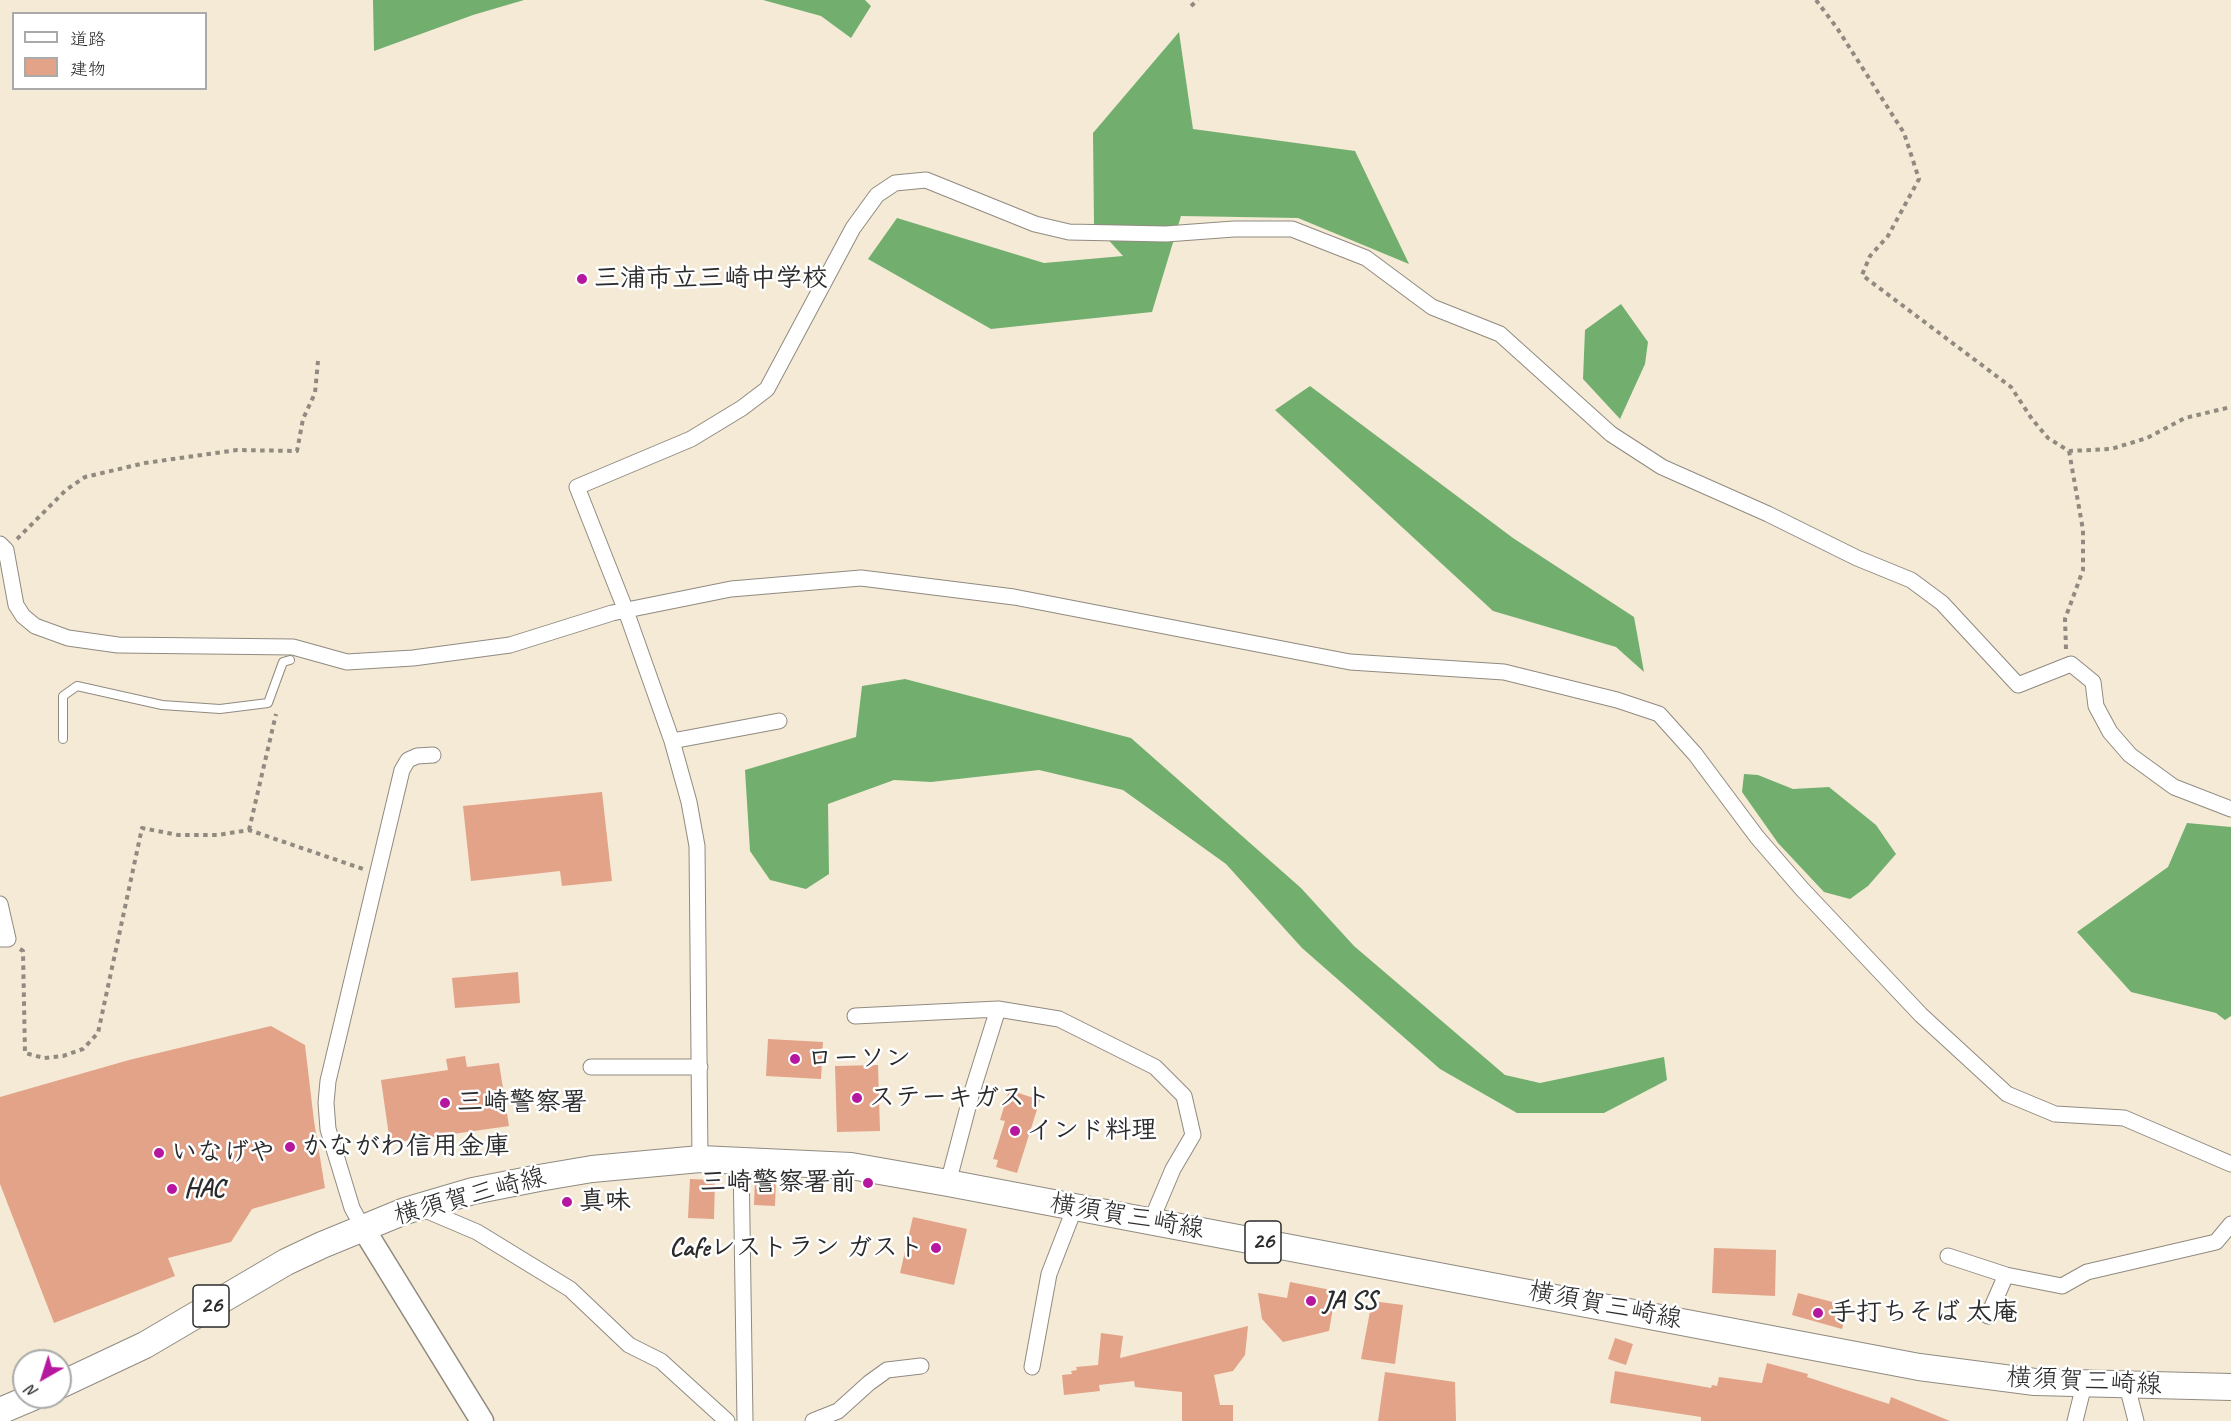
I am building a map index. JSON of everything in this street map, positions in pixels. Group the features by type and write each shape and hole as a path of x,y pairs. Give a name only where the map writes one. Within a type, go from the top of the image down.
{"main road":[{"name":"横須賀三崎線","path":"72,1379 145,1345 286,1262 417,1207 473,1191 571,1172 622,1165 700,1159 741,1159 851,1166 948,1183 1918,1367 2035,1382 2231,1387"}],"street":[{"path":"700,1159 697,846 689,802 672,741 627,611 576,487 691,439 742,408 767,389 853,228 877,195 895,183 926,180 1035,225 1069,232 1166,234 1292,229 1366,258 1432,307 1500,334 1611,435 1662,467 1768,514 1857,558 1911,580 1942,603 2018,685 2071,664 2093,682 2096,706 2110,732 2130,755 2174,787 2231,809"},
{"path":"3,547 16,605 23,616 35,626 68,638 118,645 292,654 347,662 413,658 510,645 612,613 731,589 861,578 1014,597 1350,662 1504,672 1617,700 1659,714 1695,754 1756,837 1802,889 1921,1015 2007,1094 2055,1114 2124,1118 2231,1164"},
{"path":"672,741 779,721"},
{"path":"433,755 417,756 408,760 402,770 332,1061 326,1103 328,1129 335,1159 352,1208 482,1421"},
{"path":"0,904 4,939"},
{"path":"948,1183 972,1092 998,1009"},
{"path":"855,1016 998,1009 1059,1019 1155,1067 1184,1096 1193,1135 1173,1169 1151,1221"},
{"path":"591,1067 699,1067"},
{"path":"741,1159 745,1421"},
{"path":"417,1207 477,1232 570,1290 628,1345 661,1361 727,1421"},
{"path":"1032,1367 1050,1274 1075,1208"},
{"path":"1948,1256 2006,1275 2062,1286 2087,1272 2216,1242 2231,1224"},
{"path":"1988,1316 2006,1275"},
{"path":"813,1421 838,1411 887,1370 921,1366"},
{"path":"2075,1421 2084,1385"},
{"path":"2127,1386 2136,1421"}],"lane":[{"path":"63,739 63,696 77,686 162,705 220,709 268,704 283,662 292,654"}],"path":[{"path":"1191,6 1198,0"},
{"path":"1816,0 1837,28 1904,133 1919,179 1888,236 1870,256 1862,275 2011,387 2048,438 2070,450 2111,449 2147,438 2185,418 2231,408"},
{"path":"3,547 66,490 85,477 145,463 237,450 297,451 303,419 315,393 318,361"},
{"path":"2070,450 2083,530 2083,570 2065,619 2064,643 2071,664"},
{"path":"249,830 271,736"},
{"path":"4,939 23,951 25,1053 44,1058 63,1056 83,1049 98,1033 142,828 178,835 218,835 249,830 376,874"}],"green space":[{"path":"373,0 524,0 473,15 374,51"},
{"path":"763,0 865,0 871,6 851,38 821,16"},
{"path":"1179,32 1193,129 1355,151 1409,264 1298,218 1181,216 1152,312 991,329 868,259 897,218 1044,263 1123,256 1094,224 1093,133"},
{"path":"1621,304 1648,342 1645,364 1620,419 1583,379 1585,330"},
{"path":"1310,386 1513,538 1634,617 1644,672 1616,647 1493,611 1275,410"},
{"path":"905,679 1131,738 1301,888 1354,946 1505,1075 1540,1083 1664,1057 1667,1080 1604,1113 1517,1113 1440,1069 1302,948 1226,864 1123,790 1039,770 931,782 894,780 828,804 829,874 806,889 770,880 750,851 745,770 856,737 862,686"},
{"path":"1744,774 1758,775 1793,789 1829,787 1876,825 1896,854 1868,886 1850,899 1824,892 1778,843 1742,792"},
{"path":"2187,823 2231,827 2231,1016 2225,1020 2216,1013 2131,992 2077,932 2168,867"}],"building":[{"path":"602,792 612,881 562,886 560,871 471,881 463,806"},
{"path":"518,972 520,1003 455,1008 452,978"},
{"name":"いなげや","path":"271,1026 305,1045 325,1188 252,1209 231,1242 168,1258 175,1276 54,1323 0,1184 0,1097 129,1060"},
{"name":"ローソン","path":"768,1039 823,1042 821,1079 766,1076"},
{"name":"三崎警察署","path":"465,1056 467,1067 499,1063 509,1126 390,1143 381,1080 448,1070 446,1059"},
{"name":"ステーキガスト","path":"878,1065 880,1131 837,1132 835,1066"},
{"path":"1009,1090 1040,1100 1017,1173 996,1167 998,1160 993,1159 1005,1121 1000,1120"},
{"path":"755,1177 776,1178 775,1206 754,1205"},
{"path":"690,1179 715,1180 714,1219 688,1218"},
{"path":"913,1217 967,1229 954,1285 900,1273"},
{"path":"1714,1248 1776,1250 1775,1296 1712,1293"},
{"path":"1290,1282 1336,1291 1329,1331 1283,1342 1262,1319 1258,1293 1287,1298"},
{"path":"1798,1293 1848,1306 1842,1329 1792,1315"},
{"path":"1372,1301 1403,1305 1395,1364 1361,1359"},
{"path":"1248,1326 1245,1355 1233,1371 1214,1375 1220,1405 1233,1405 1233,1421 1182,1421 1182,1392 1135,1387 1134,1381 1099,1385 1100,1391 1064,1395 1062,1375 1072,1374 1071,1371 1077,1370 1076,1367 1098,1365 1101,1333 1123,1336 1120,1358"},
{"path":"1615,1338 1633,1344 1626,1365 1608,1359"},
{"path":"1767,1363 1808,1374 1807,1377 1889,1404 1891,1397 1950,1421 1701,1421 1701,1417 1610,1403 1615,1371 1711,1388 1712,1385 1717,1386 1719,1377 1762,1383"},
{"path":"1385,1372 1455,1382 1456,1421 1378,1421"}],"place":[{"name":"三浦市立三崎中学校","path":"582,279"},
{"name":"ローソン","path":"795,1059"},
{"name":"ステーキガスト","path":"857,1098"},
{"name":"三崎警察署","path":"445,1103"},
{"name":"インド料理","path":"1015,1131"},
{"name":"かながわ信用金庫","path":"290,1147"},
{"name":"いなげや","path":"159,1153"},
{"name":"三崎警察署前","path":"868,1183"},
{"name":"HAC","path":"172,1189"},
{"name":"真味","path":"567,1202"},
{"name":"Cafeレストラン ガスト","path":"936,1248"},
{"name":"JA SS","path":"1311,1301"},
{"name":"手打ちそば 太庵","path":"1818,1313"}]}
